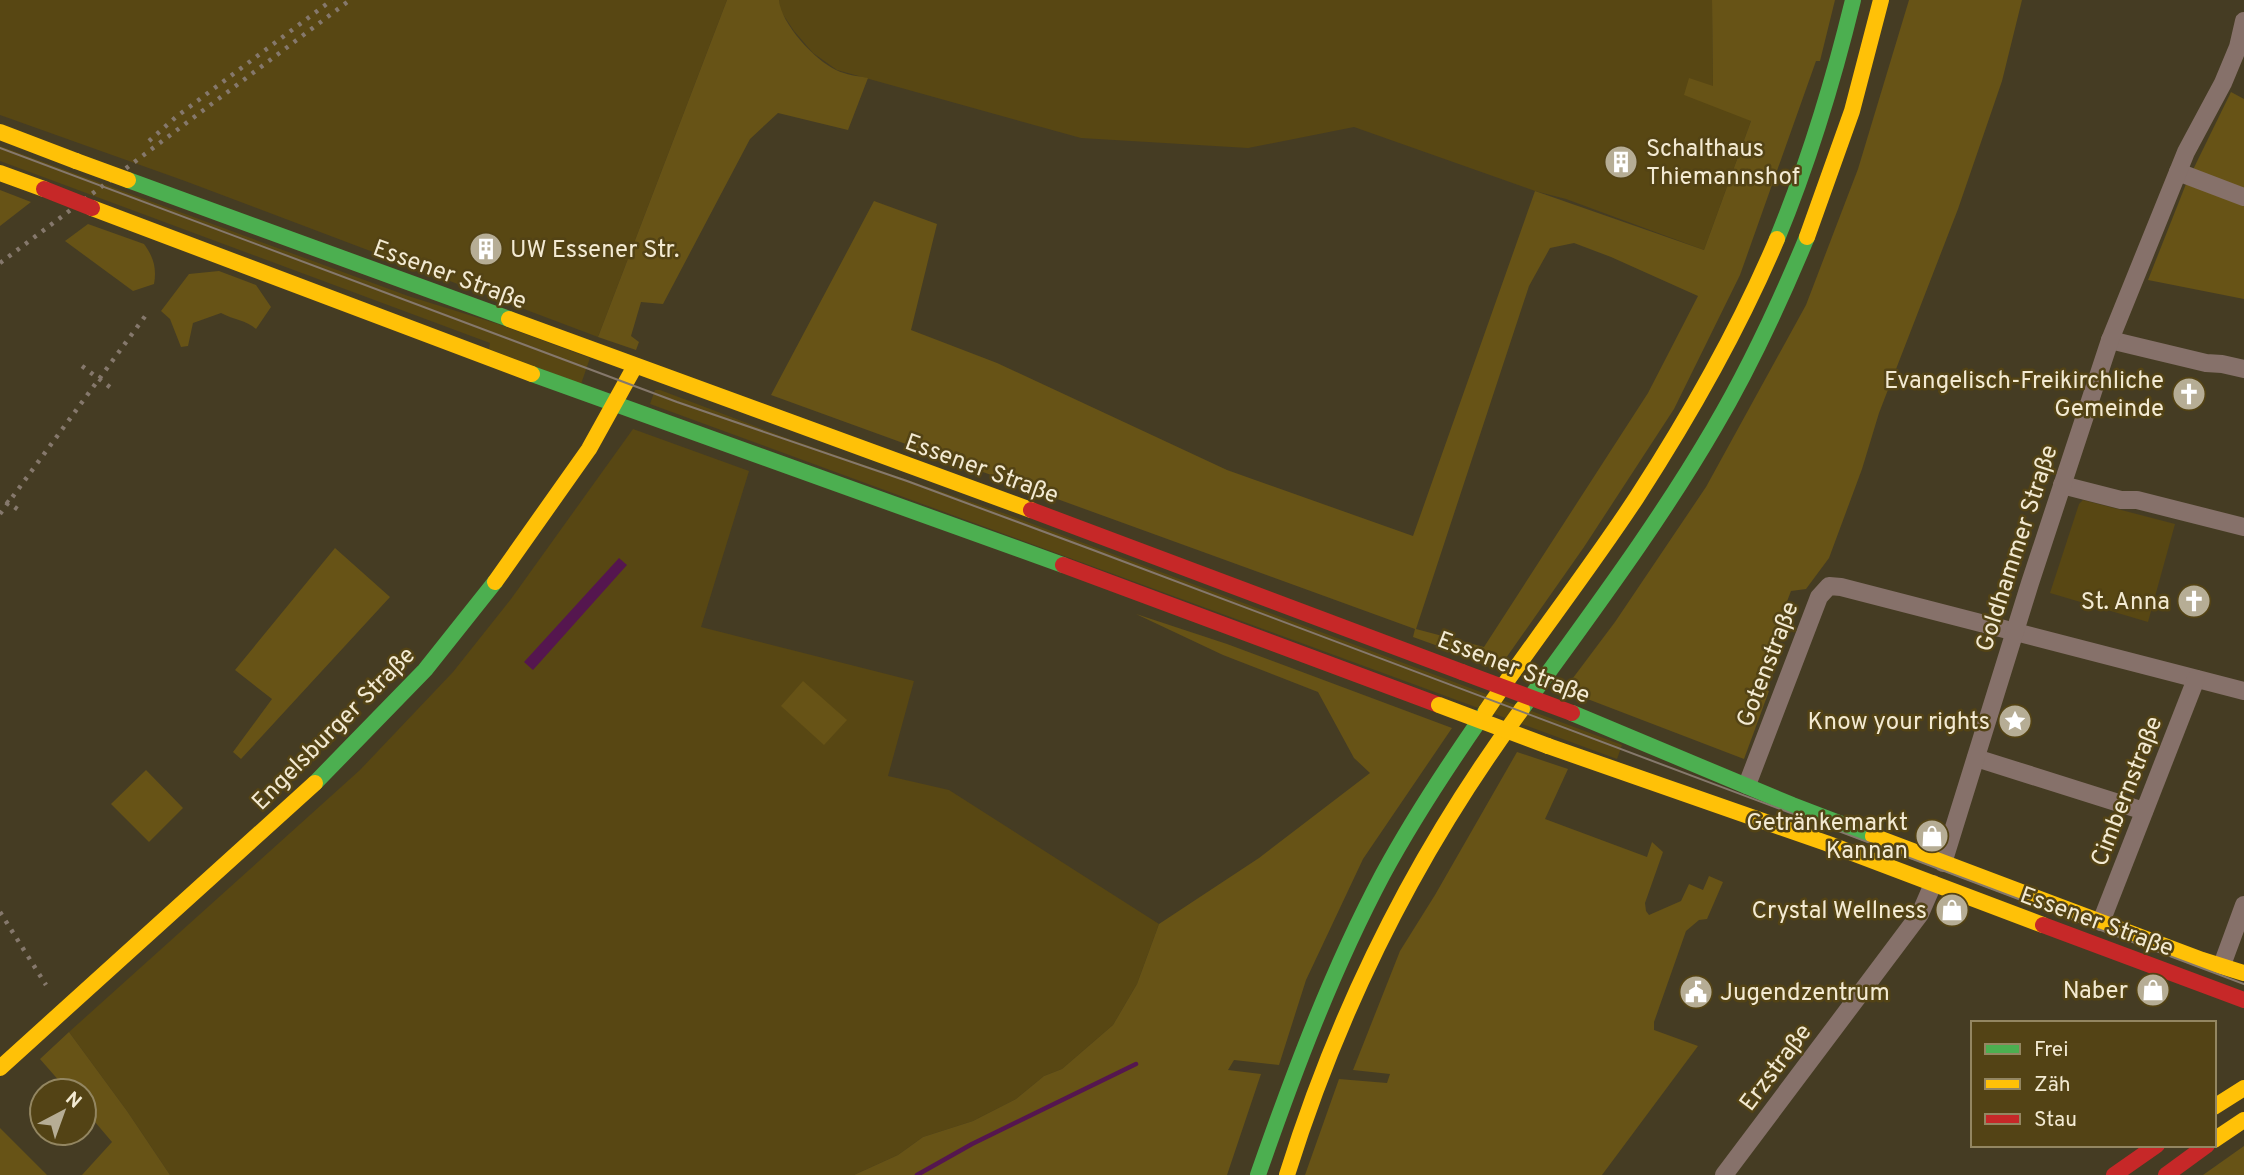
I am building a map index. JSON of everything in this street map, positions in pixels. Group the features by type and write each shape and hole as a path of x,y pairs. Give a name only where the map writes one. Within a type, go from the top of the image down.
{"main road":[{"path":"1818,127 1825,66 1841,0"},
{"path":"1258,1175 1312,1024 1353,932 1406,834 1458,750 1636,499 1679,431 1726,346 1762,272 1818,127 1853,0"},
{"path":"1287,1175 1315,1091 1359,987 1425,858 1490,754 1627,563 1672,495 1715,426 1757,348 1788,284 1820,206 1852,115 1881,0"},
{"name":"Essener Straße","path":"0,132 943,477 1572,713 1943,863 2202,960 2244,973"},
{"name":"Essener Straße","path":"0,173 617,406 934,517 1548,746 1750,816 2244,1000"},
{"name":"Engelsburger Straße","path":"0,1068 278,817 426,670 490,590 565,485 617,406 635,366"},
{"path":"1934,884 1943,863"},
{"path":"2216,1106 2244,1088"},
{"path":"2216,1139 2244,1120"},
{"path":"2114,1175 2154,1147"},
{"path":"2166,1175 2204,1147"},
{"path":"1292,1157 1299,1175"}],"street":[{"name":"Goldhammer Straße","path":"1943,863 2110,340 2186,152 2238,47 2244,21"},
{"path":"2178,172 2244,197"},
{"path":"2110,340 2206,363 2244,369"},
{"path":"2062,485 2121,500 2137,500 2244,527"},
{"name":"Gotenstraße","path":"1747,785 1819,597 1829,586 2015,632"},
{"path":"2015,632 2244,691"},
{"name":"Cimbernstraße","path":"2101,922 2196,679"},
{"path":"1976,758 2144,811"},
{"name":"Erzstraße","path":"1724,1175 1920,914 1934,884"},
{"path":"2222,965 2244,905"}],"shaded area":[{"path":"0,0 727,0 598,337 185,181 0,115"},
{"path":"727,0 779,0 792,30 819,58 840,72 868,78 848,130 778,113 750,139 663,304 641,302 631,336 639,342 636,350 598,337"},
{"path":"779,0 1712,0 1713,87 1751,121 1704,250 1566,199 1535,191 1354,127 1248,148 1081,138 837,70 813,53 794,31 780,10"},
{"path":"1712,0 1835,0 1820,61 1816,61 1740,275 1674,409 1584,547 1499,668 1413,637 1415,629 771,395 874,201 937,224 911,330 997,363 1227,470 1413,536 1535,191 1704,250 1751,121 1684,95 1689,78 1713,86","holes":["1574,243 1698,296 1648,393 1484,647 1416,629 1529,286 1550,248"]},
{"path":"1909,0 2022,0 2002,81 1958,209 1879,413 1862,469 1829,558 1806,589 1791,591 1755,685 1769,691 1744,759 1564,690 1615,622 1706,487 1806,305 1858,169"},
{"path":"2231,92 2244,99 2244,299 2148,280 2186,184"},
{"path":"0,146 408,296 498,324 590,358 581,384 489,349 490,343 0,161"},
{"path":"0,190 31,202 0,226"},
{"path":"88,224 144,244 154,262 154,284 133,291 65,241"},
{"path":"219,271 256,285 271,307 256,329 221,313 193,323 188,346 181,347 170,319 161,311 189,274"},
{"path":"655,390 1003,513 1622,745 1617,759 650,404"},
{"path":"633,429 749,471 701,627 914,681 888,776 949,790 1159,924 1137,984 1113,1025 1062,1069 1044,1076 1016,1099 973,1121 923,1137 898,1155 854,1175 170,1175 69,1032 360,770 453,672 511,599"},
{"path":"2083,500 2175,524 2148,622 2050,593 2079,504"},
{"path":"335,548 390,597 241,759 233,752 272,699 235,670"},
{"path":"619,558 627,565 533,670 524,662"},
{"path":"1136,614 1227,644 1452,728 1363,859 1306,980 1279,1065 1234,1060 1228,1070 1261,1074 1227,1175 854,1175 898,1155 923,1137 973,1121 1016,1099 1044,1076 1062,1069 1113,1025 1137,984 1159,924 1259,858 1370,773 1354,758 1318,692 1223,655"},
{"path":"803,681 847,720 824,745 781,706"},
{"path":"1517,752 1568,769 1545,819 1647,857 1652,842 1663,852 1645,903 1649,915 1681,901 1689,884 1703,890 1709,876 1723,882 1707,919 1699,920 1686,931 1654,1022 1654,1030 1698,1046 1602,1175 1305,1175 1339,1079 1387,1083 1390,1074 1353,1070 1400,951"},
{"path":"146,770 183,808 149,842 111,804"},
{"path":"69,1032 170,1175 82,1175 112,1142 98,1126 98,1077 56,1077 40,1059"},
{"path":"0,1128 47,1175 0,1175"},
{"path":"2244,1146 2244,1175 2203,1175"}],"waterway":[{"path":"917,1175 972,1144 1136,1064"}],"tram line":[{"path":"0,148 677,402 907,481 1093,550 2244,984"}],"railway":[{"path":"149,141 176,117 332,0"},
{"path":"0,263 350,0"},
{"path":"0,514 146,315"},
{"path":"82,366 115,391"},
{"path":"6,501 23,513"},
{"path":"0,912 46,985"}],"traffic: fast":[{"path":"1777,239 1819,121 1853,0"},
{"path":"128,180 509,319"},
{"path":"1522,709 1621,571 1692,464 1752,358 1807,237"},
{"path":"532,374 1063,565"},
{"path":"315,783 425,670 495,582"},
{"path":"1258,1175 1315,1022 1364,910 1419,811 1486,711"},
{"path":"1572,713 1873,836"}],"traffic: slow":[{"path":"1807,237 1852,111 1881,0"},
{"path":"0,132 76,161"},
{"path":"76,161 128,180"},
{"path":"0,173 44,189"},
{"path":"92,208 532,374"},
{"path":"1486,711 1657,466 1730,339 1777,239"},
{"path":"509,319 1031,510"},
{"path":"495,582 589,449 635,366"},
{"path":"1439,705 1548,746"},
{"path":"1287,1175 1331,1052 1385,932 1449,818 1522,709"},
{"path":"1548,746 1826,843 2043,925"},
{"path":"0,1068 315,783"},
{"path":"1873,836 2202,960 2244,973"},
{"path":"2216,1106 2244,1088"},
{"path":"2216,1139 2244,1120"}],"traffic: jam":[{"path":"44,189 92,208"},
{"path":"1031,510 1462,672"},
{"path":"1063,565 1439,705"},
{"path":"1462,672 1572,713"},
{"path":"2043,925 2244,1000"},
{"path":"2114,1175 2154,1147"},
{"path":"2166,1175 2204,1147"}],"place":[{"name":"Schalthaus Thiemannshof","path":"1621,162"},
{"name":"UW Essener Str.","path":"486,249"},
{"name":"Evangelisch-Freikirchliche Gemeinde","path":"2189,394"},
{"name":"St. Anna","path":"2194,601"},
{"name":"Know your rights","path":"2015,721"},
{"name":"Getränkemarkt Kannan","path":"1932,836"},
{"name":"Crystal Wellness","path":"1952,910"},
{"name":"Naber","path":"2153,990"},
{"name":"Jugendzentrum","path":"1696,992"}]}
